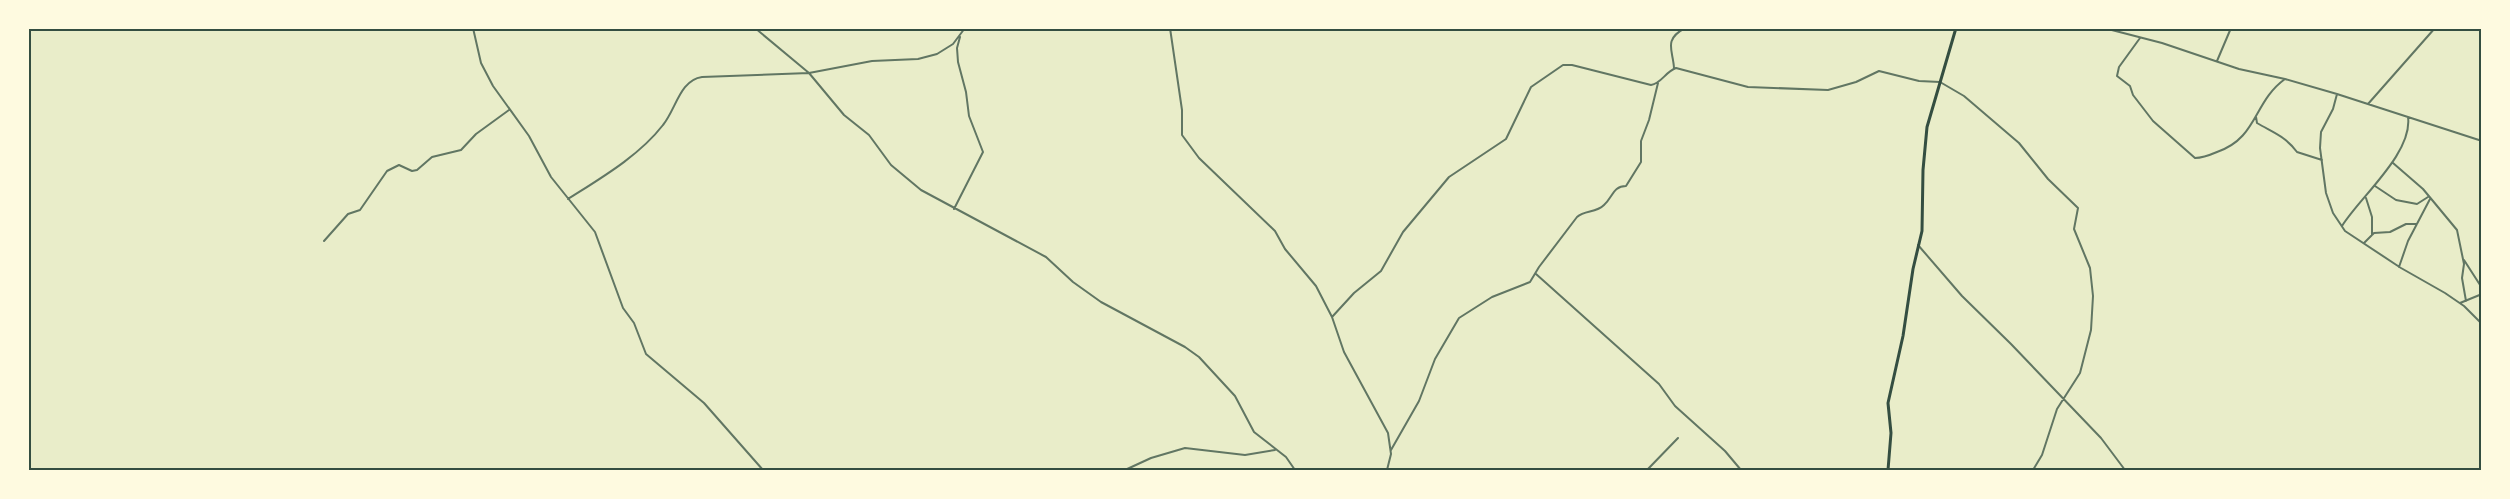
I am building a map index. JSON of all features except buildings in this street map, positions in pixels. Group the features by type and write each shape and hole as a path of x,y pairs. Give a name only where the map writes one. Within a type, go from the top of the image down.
{"main road":[{"path":"1888,471 1891,433 1888,402 1903,336 1923,220 1926,134 1956,28"}],"street":[{"path":"473,28 486,74 529,136 551,177 595,232 623,308 634,323 646,354 704,403 763,471"},
{"path":"755,28 809,73 844,115 869,135 876,147 900,173 921,190 1046,257 1073,282 1101,302 1191,351 1221,379 1235,396 1254,432 1286,457 1295,471"},
{"path":"568,199 606,175 653,137 664,124 691,80 702,77 809,73 872,61 929,57 953,44 966,28"},
{"path":"1170,28 1182,110 1182,135 1198,158 1275,231 1286,249 1316,286 1332,317 1344,352 1388,433 1391,450"},
{"path":"1674,69 1669,49 1675,34 1685,28"},
{"path":"2104,28 2162,43 2216,62 2337,94 2481,141"},
{"path":"2216,62 2231,28"},
{"path":"2368,104 2435,28"},
{"path":"954,209 982,152 969,116 966,92 958,62 957,48 960,37"},
{"path":"2140,38 2119,67 2117,76 2130,86 2133,95 2153,121 2195,158 2230,148 2245,136 2263,100 2285,79"},
{"path":"1332,317 1354,293 1381,271 1403,232 1449,177 1506,139 1516,122 1527,93 1534,85 1567,65 1646,85 1658,83 1674,69 1681,68 1740,85 1771,88 1828,90 1856,82 1879,71 1919,81 1940,82 1975,104 2008,133 2078,208 2074,229 2090,268 2093,314 2089,341 2080,373 2063,398 2052,420 2042,455 2033,471"},
{"path":"1387,471 1391,450 1419,401 1434,359 1459,318 1500,293 1527,285 1579,215 1597,211 1608,202 1614,190 1620,186 1626,186 1633,177 1641,162 1641,141 1658,83"},
{"path":"2337,94 2333,109 2320,132 2326,193 2333,213 2342,226 2364,243 2399,267 2430,283 2460,303 2481,324"},
{"path":"324,241 348,214 360,210 374,186 390,168 399,165 417,171 432,157 461,150 476,134 510,110"},
{"path":"2256,117 2257,123 2292,144 2296,152 2322,160"},
{"path":"2342,226 2393,163 2408,127 2408,117"},
{"path":"2393,163 2410,176 2457,230 2466,301"},
{"path":"2374,184 2379,190 2399,201 2417,204 2429,198"},
{"path":"2366,198 2372,217 2372,235"},
{"path":"2399,267 2408,241 2429,198"},
{"path":"2364,243 2376,232 2390,232 2411,223 2417,224"},
{"path":"1918,245 1962,296 2101,438 2125,471"},
{"path":"2462,257 2481,288"},
{"path":"1536,273 1659,384 1675,406 1721,447 1741,471"},
{"path":"2460,303 2481,294"},
{"path":"1647,471 1678,438"},
{"path":"1125,471 1151,458 1185,448 1245,455 1275,450"}]}
